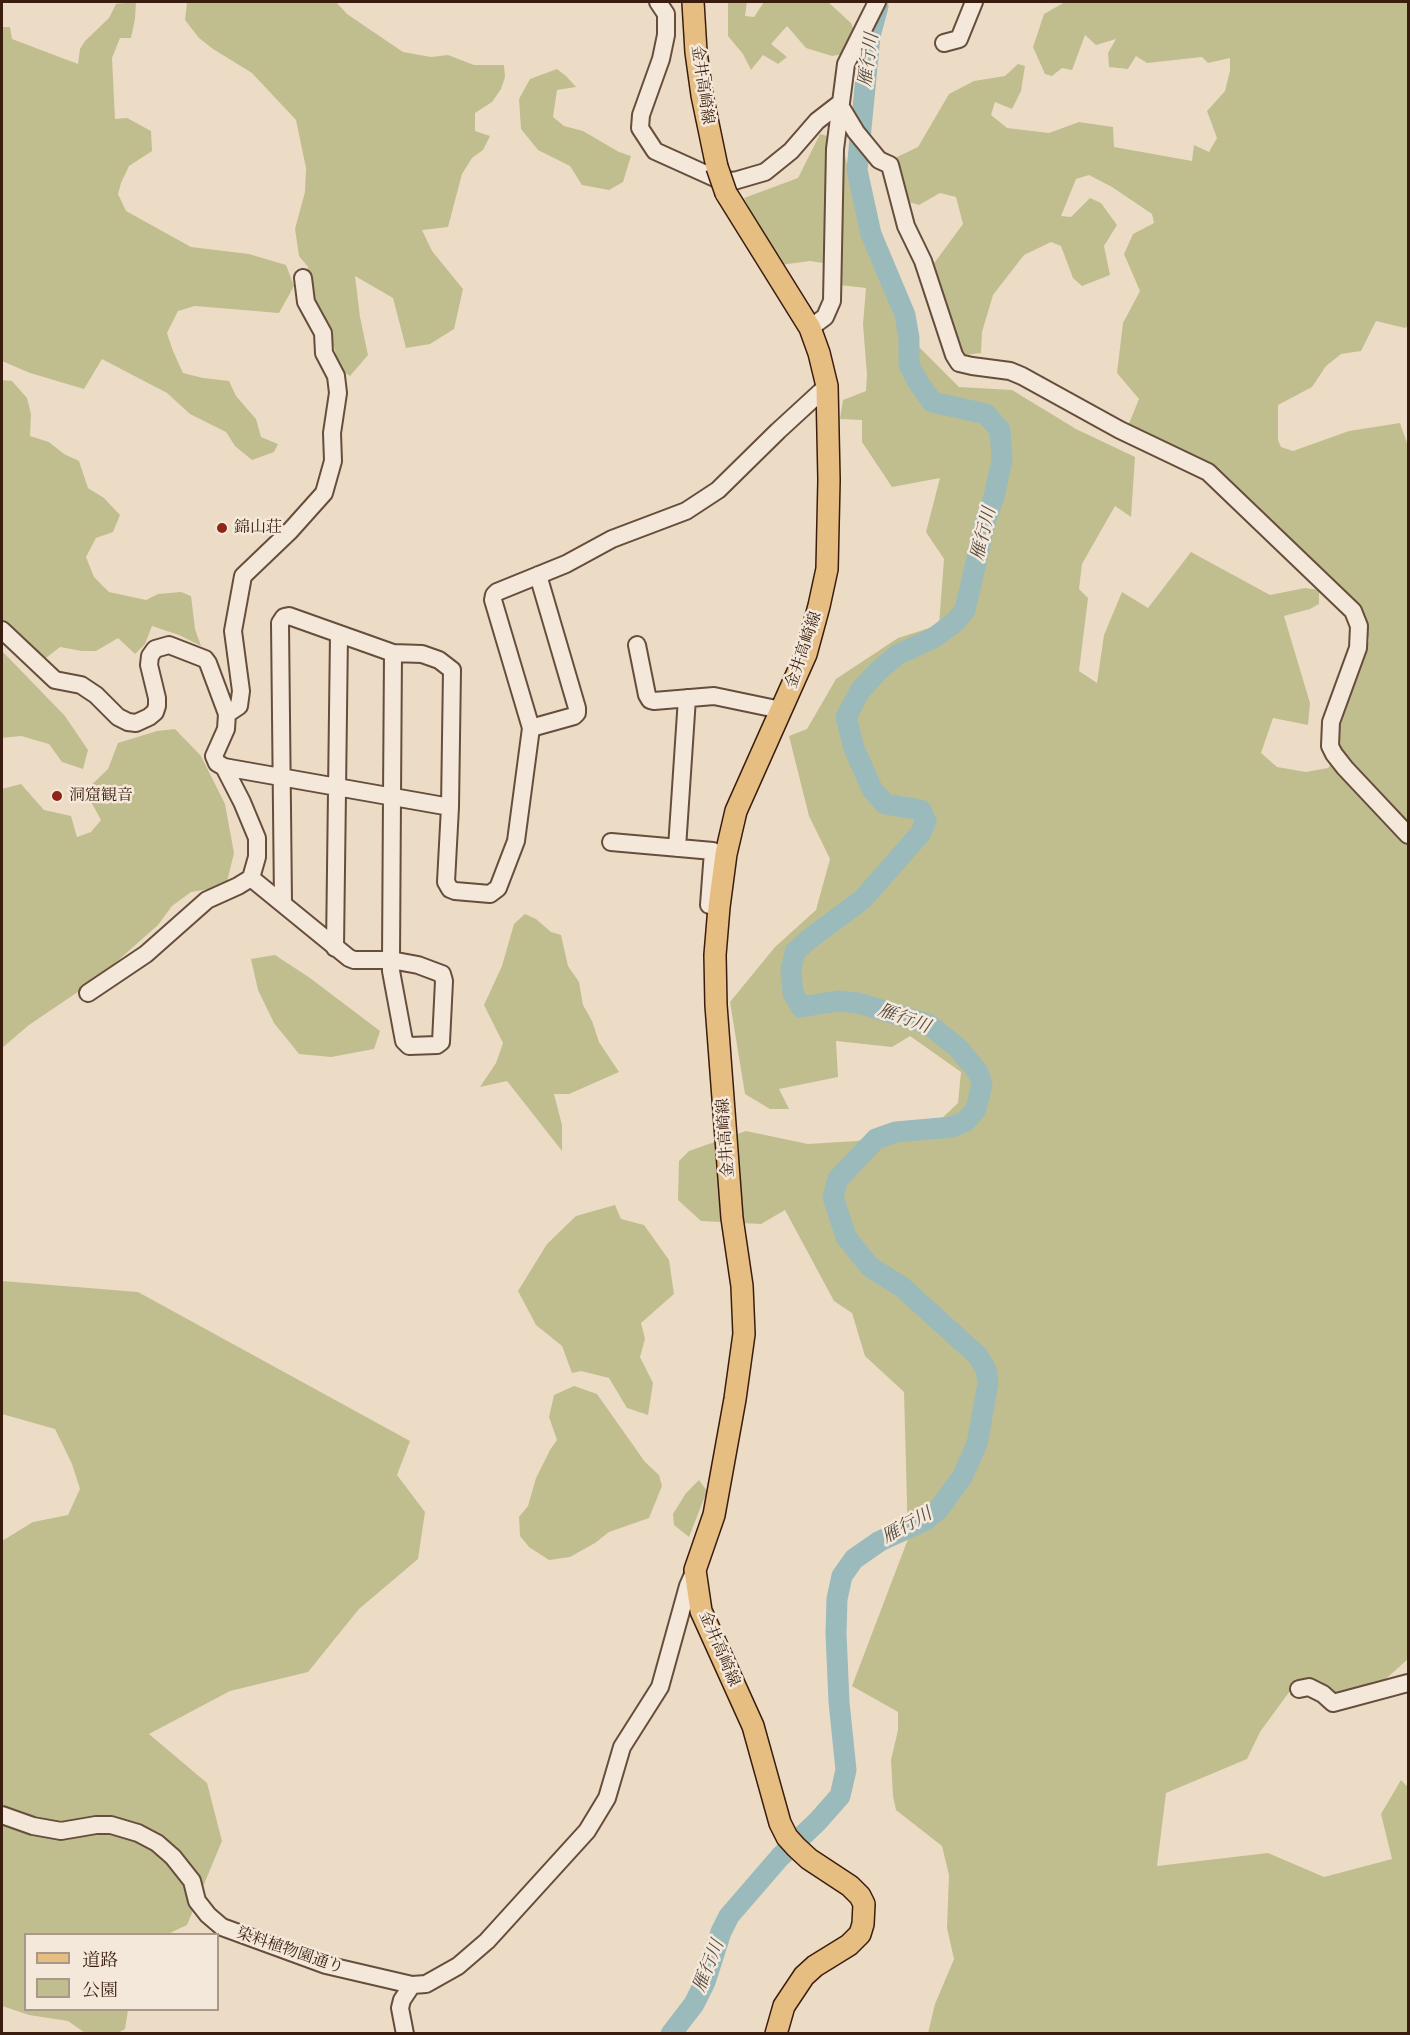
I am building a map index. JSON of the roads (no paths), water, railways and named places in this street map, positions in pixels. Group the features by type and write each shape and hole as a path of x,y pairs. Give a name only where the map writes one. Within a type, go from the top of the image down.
{"main road":[{"name":"金井高崎線","path":"693,2 696,52 702,95 717,167 726,193 810,328 827,386 829,480 827,569 806,654 736,811 726,854 719,907 715,955 716,1005 732,1218 742,1286 744,1334 714,1515 695,1570 701,1611 753,1726 774,1808 787,1837 809,1859 850,1886 864,1904 860,1934 849,1945 815,1966 804,1976 784,2006 776,2034"}],"street":[{"path":"658,2 666,14 666,35 661,59 641,115 640,128 655,151 717,179 734,181 765,172 791,151 817,121 839,104"},
{"path":"810,328 825,317 832,301 835,149 839,104 846,64 877,2"},
{"path":"944,43 959,39 974,2"},
{"path":"839,104 856,132 879,160 890,165 906,226 923,261 954,356 959,363 1010,371 1022,376 1120,430 1208,472 1353,611 1359,626 1358,648 1331,722 1330,746 1345,768 1408,835"},
{"path":"227,714 239,706 241,691 233,631 243,576 290,531 324,493 333,461 332,433 338,393 336,376 324,353 323,333 306,302 303,279"},
{"path":"283,902 282,619 289,616 393,653 422,654 439,660 452,670 447,886 455,891 490,894 498,888 516,841 531,728 493,600 496,592 566,564 612,539 686,511 718,490 827,386"},
{"path":"531,728 574,716 577,713 538,575"},
{"path":"2,630 55,680 81,685 96,695 118,717 128,722 136,723 149,717 158,706 149,665 150,656 155,649 169,645 205,659 227,714 226,729 214,756 217,763 224,767 450,807"},
{"path":"335,948 339,634"},
{"path":"637,645 650,700 714,696 781,710"},
{"path":"251,878 283,902 335,948 354,960 391,960 439,972 444,977 442,1038 439,1044 409,1046 404,1041 391,971 391,960 392,797 393,653"},
{"path":"677,849 687,698"},
{"path":"88,993 146,954 207,900 251,878 257,857 257,838 224,767"},
{"path":"611,842 713,851 709,905 719,907"},
{"path":"405,2034 400,2008 402,2000 412,1985 426,1984 458,1966 487,1941 587,1831 607,1798 622,1747 660,1686 688,1586 695,1570"},
{"path":"1299,1689 1316,1690 1333,1704 1408,1683"},
{"name":"染料植物園通り","path":"2,1815 33,1826 61,1831 111,1825 138,1833 157,1843 173,1857 192,1881 197,1901 222,1927 326,1965 412,1985"}],"waterway":[{"name":"雁行川","path":"671,2034 694,2004 705,1982 721,1932 729,1916 780,1857 817,1822 840,1796 846,1770 839,1702 836,1633 837,1599 842,1576 854,1559 880,1541 926,1520 938,1510 962,1477 977,1444 988,1383 986,1370 978,1356 902,1287 870,1267 846,1237 833,1197 838,1179 876,1139 896,1132 952,1127 966,1121 976,1109 982,1085 978,1072 958,1048 928,1024 858,1003 838,1001 801,1007 793,993 791,970 795,952 863,899 920,834 926,821 921,810 885,804 872,789 854,748 846,717 860,691 878,671 897,655 935,637 955,622 965,610 1002,460 1000,430 986,414 932,402 918,382 909,365 909,338 905,315 871,234 857,170 870,36 878,6"}],"place":[{"name":"錦山荘","path":"222,528"},
{"name":"洞窟観音","path":"57,796"}]}
